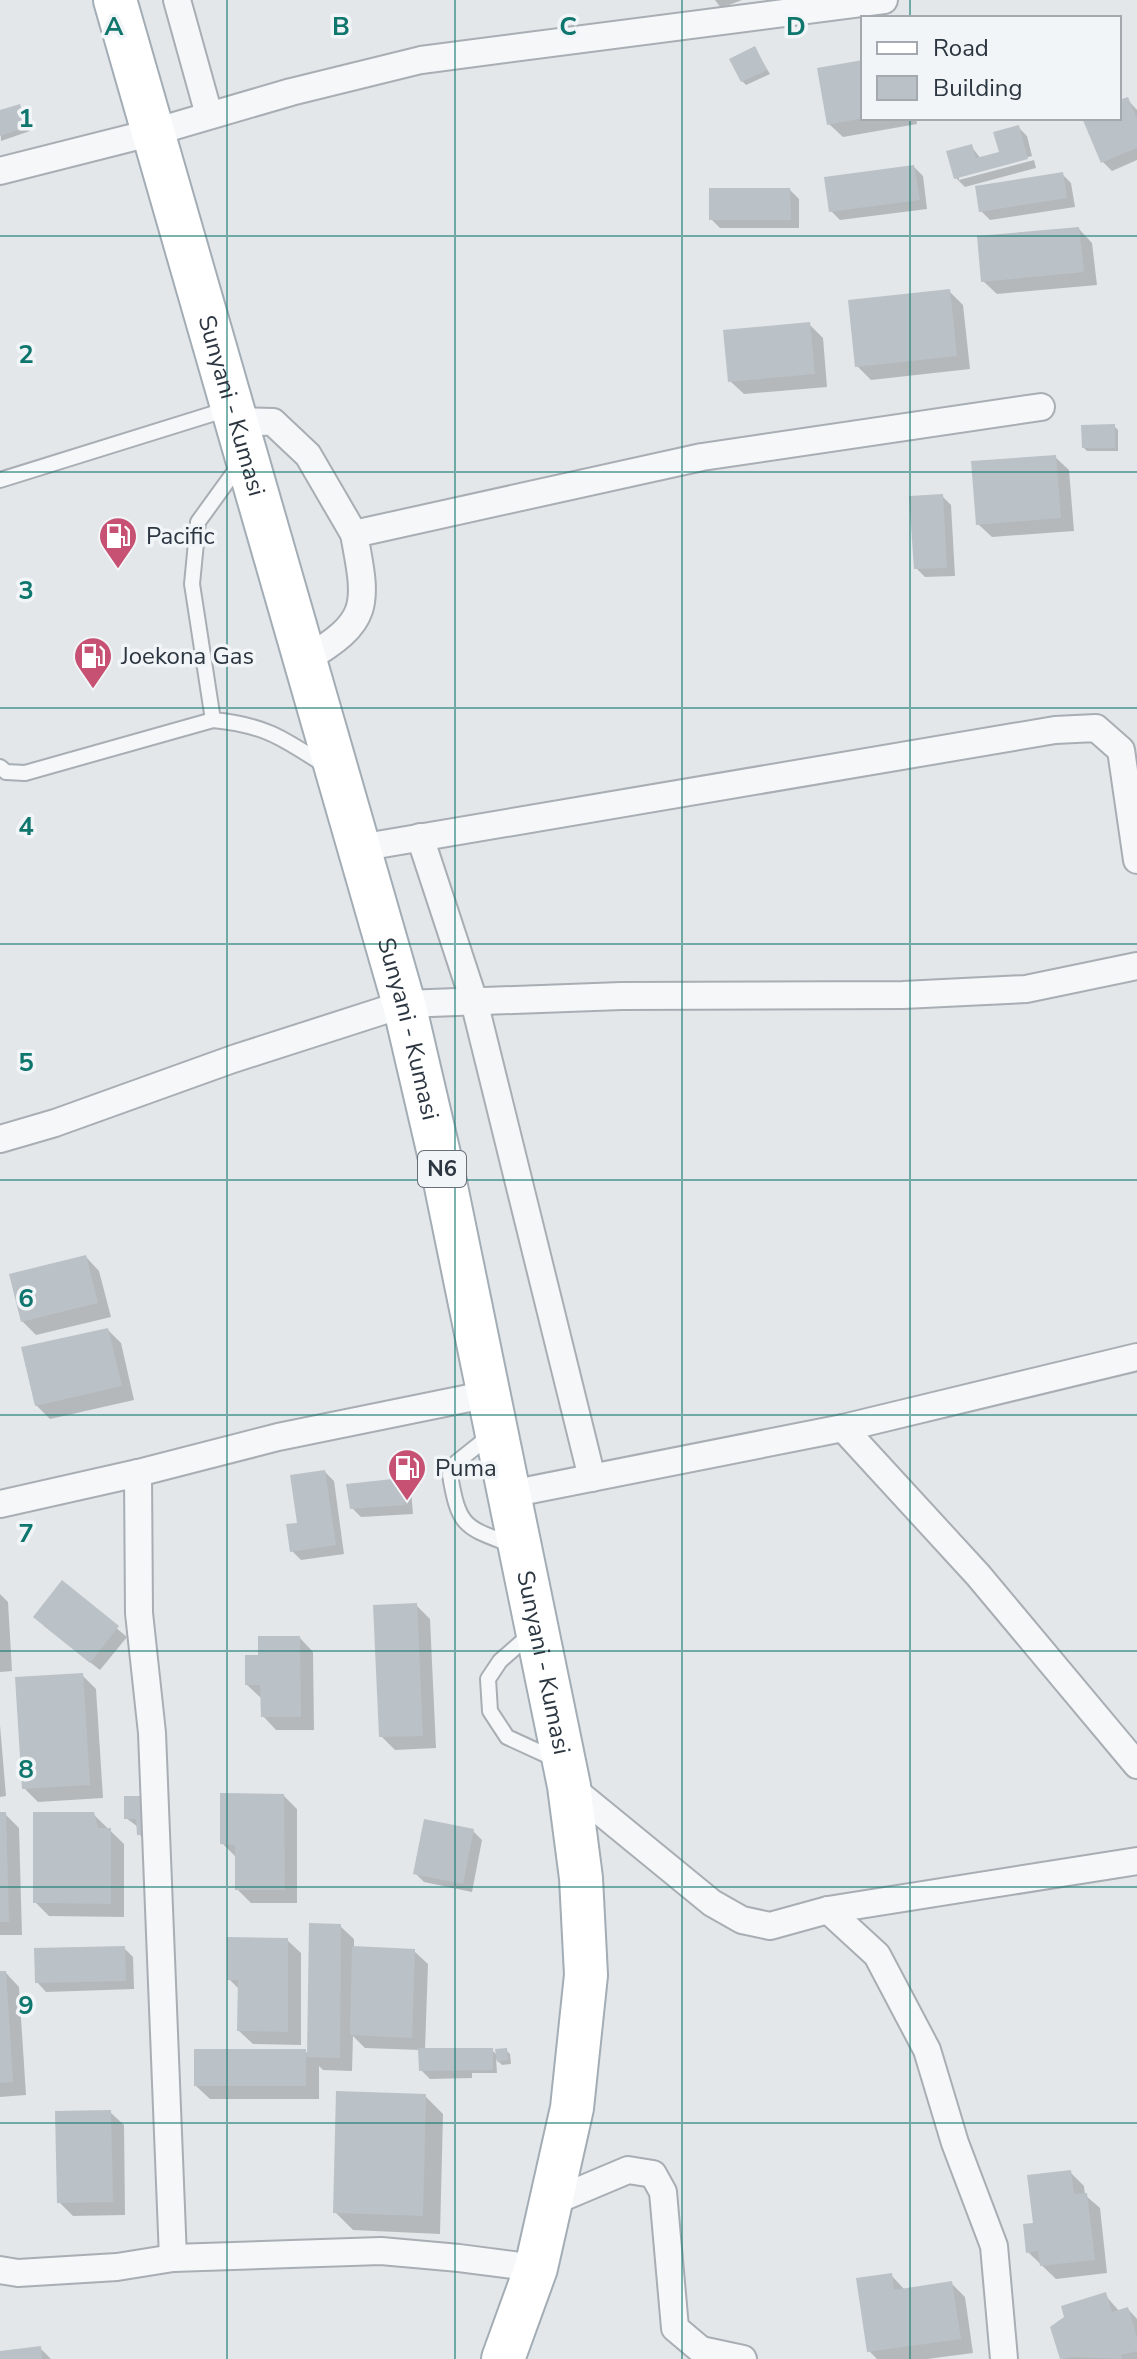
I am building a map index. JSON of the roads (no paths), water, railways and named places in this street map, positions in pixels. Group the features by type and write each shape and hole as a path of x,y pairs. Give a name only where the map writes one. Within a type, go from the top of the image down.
{"main road":[{"name":"Sunyani - Kumasi","path":"115,0 404,1004 442,1167 567,1775 581,1878 586,1975 572,2108 536,2268 503,2359"}],"street":[{"path":"177,0 209,115"},
{"path":"0,171 421,60 884,0"},
{"path":"354,534 702,457 1041,407"},
{"path":"238,428 273,422 308,455 354,534 362,603 354,624 337,641 305,660"},
{"path":"359,848 1055,730 1096,728 1121,750 1137,860"},
{"path":"420,837 474,1001 592,1478"},
{"path":"0,1139 404,1004 621,996 903,995 1026,989 1137,966"},
{"path":"510,1494 843,1428 1137,1357"},
{"path":"0,1504 278,1437 493,1413"},
{"path":"843,1428 978,1575 1137,1765"},
{"path":"138,1473 139,1613 152,1733 173,2258"},
{"path":"567,1775 712,1903 742,1920 770,1926 828,1910 1137,1861"},
{"path":"828,1910 877,1955 927,2050 955,2143 994,2246 1004,2359"},
{"path":"552,2202 628,2170 653,2174 663,2192 675,2328 701,2350 743,2359"},
{"path":"0,2270 18,2273 103,2268 173,2258 381,2251 536,2268"}],"lane":[{"path":"0,480 238,428"},
{"path":"213,720 192,584 198,522 238,428"},
{"path":"0,767 6,772 25,773 213,720 246,723 276,734 337,772"},
{"path":"493,1413 450,1475 455,1506 471,1529 520,1548"},
{"path":"537,1628 500,1661 488,1679 490,1711 507,1737 567,1775"}],"place":[{"name":"Pacific","path":"118,570"},
{"name":"Joekona Gas","path":"93,690"},
{"name":"Puma","path":"407,1502"}]}
